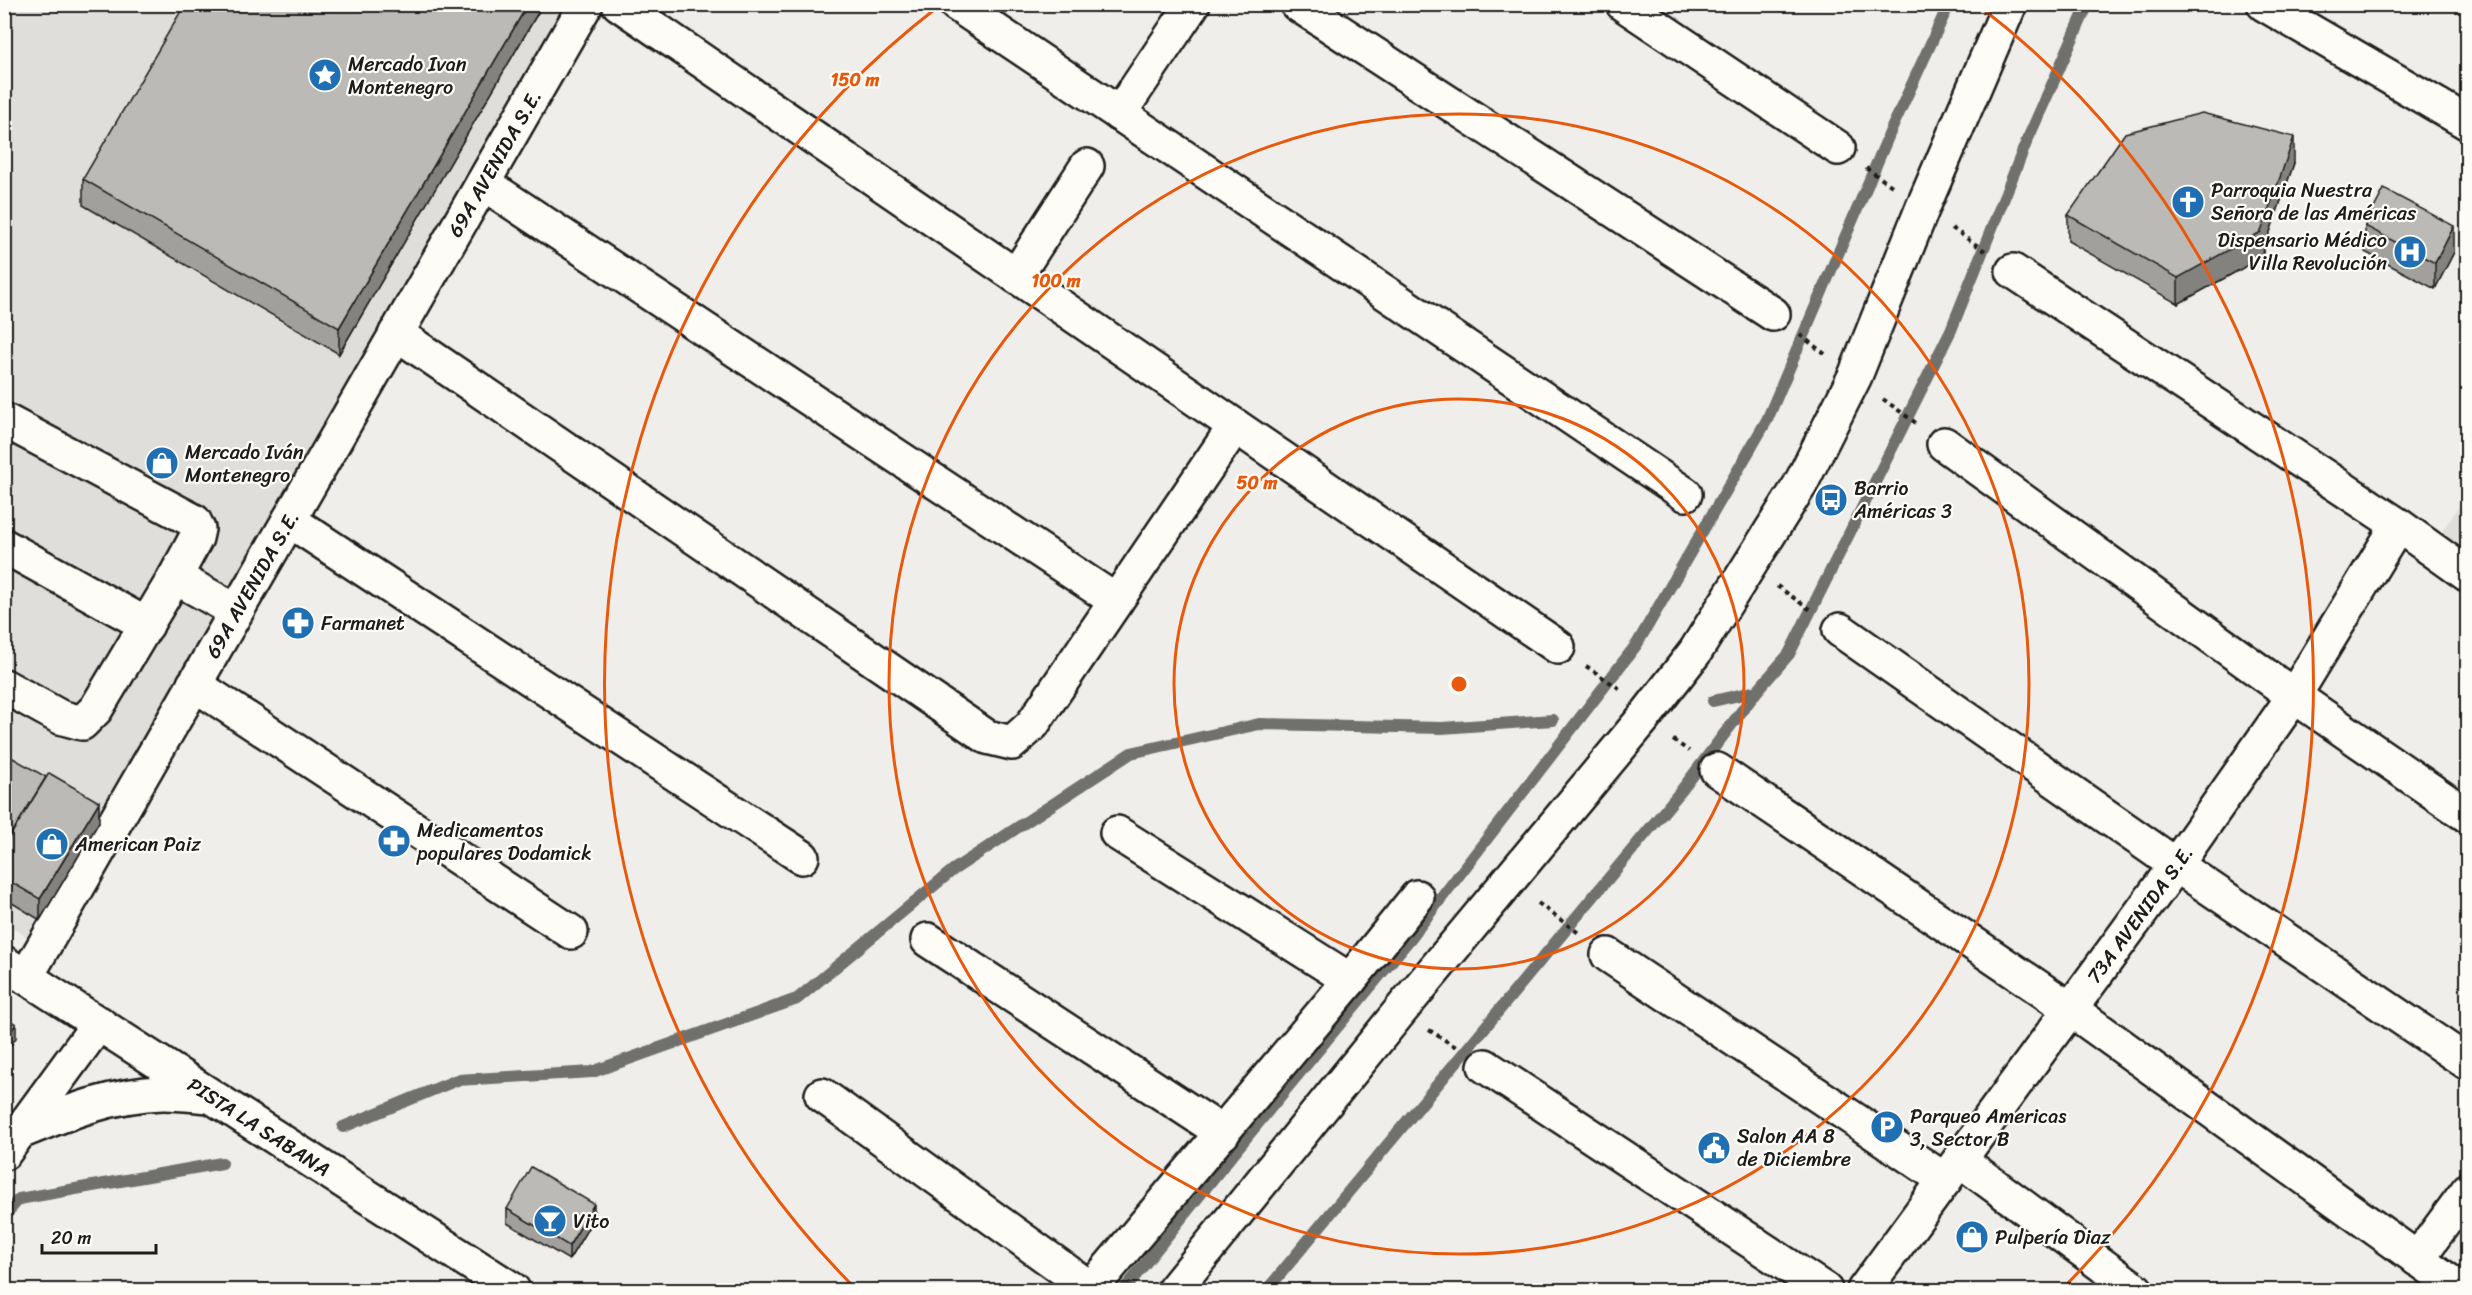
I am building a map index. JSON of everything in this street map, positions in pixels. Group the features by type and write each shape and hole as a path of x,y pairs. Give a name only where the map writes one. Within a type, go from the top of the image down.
{"street":[{"name":"69A AVENIDA S.E.","path":"15,970 194,684 586,4"},
{"path":"619,4 1558,647"},
{"path":"956,4 1685,494"},
{"path":"1119,114 1193,4"},
{"path":"1297,4 1784,323"},
{"path":"1623,4 1849,156"},
{"path":"1174,1290 1401,1010 1643,719 1695,652 1800,485 1854,376 2010,4"},
{"path":"2264,4 2468,123"},
{"path":"1016,276 1087,166"},
{"path":"483,183 1116,601"},
{"path":"2000,262 2398,525 2468,575"},
{"path":"396,333 987,737 1012,743 1032,725 1235,426"},
{"path":"4,420 194,521 198,529 196,538 147,625 96,709 82,723 60,717 4,686"},
{"path":"1934,437 2294,696 2468,816"},
{"path":"289,520 802,857"},
{"name":"73A AVENIDA S.E.","path":"1864,1290 2176,865 2294,696 2398,525"},
{"path":"4,546 147,625"},
{"path":"175,577 236,611"},
{"path":"1828,622 2176,865 2468,1063"},
{"path":"194,684 571,932"},
{"path":"1717,770 2070,1009 2461,1290"},
{"path":"1117,833 1350,980"},
{"path":"822,1095 1090,1290 1417,897"},
{"path":"928,940 1222,1133"},
{"path":"1608,955 1952,1170 2136,1290"},
{"name":"PISTA LA SABANA","path":"15,970 513,1290"},
{"path":"12,1143 99,1023"},
{"path":"1485,1066 1825,1290"},
{"path":"12,1143 67,1113 113,1099 162,1093 211,1096"},
{"path":"2417,1259 2468,1190"}],"path":[{"path":"1849,156 1889,184"},
{"path":"1958,232 2000,262"},
{"path":"1784,323 1821,351"},
{"path":"1878,394 1934,437"},
{"path":"1791,596 1828,622"},
{"path":"1598,674 1623,690"},
{"path":"1508,882 1574,930"}],"shaded area":[{"name":"Mercado Iván Montenegro","path":"4,5 584,5 39,945 4,922"},
{"path":"2467,494 2467,558 2438,537"}],"building":[{"path":"185,4 528,4 339,328 83,179"},
{"name":"Parroquia Nuestra Señora de las Américas","path":"2202,113 2294,137 2261,232 2178,278 2068,215 2125,133"},
{"path":"2384,189 2454,226 2435,263 2365,226"},
{"path":"4,753 46,777 4,846"},
{"name":"American Paiz","path":"49,773 99,802 40,899 4,878 4,846"},
{"path":"4,1017 16,1024 4,1041"},
{"name":"Vito","path":"531,1167 594,1204 569,1246 507,1209"}],"waterway":[{"path":"1124,1290 1409,940 1637,644 1767,420 1891,130 1949,4"},
{"path":"1713,701 1757,691 1789,654 1951,330 2026,143 2088,4"},
{"path":"1267,1290 1681,791 1757,691"},
{"path":"343,1127 457,1080 592,1072 797,999 953,870 1131,753 1259,724 1442,728 1553,720"},
{"path":"4,1216 19,1199 222,1163"}],"place":[{"name":"Mercado Ivan Montenegro","path":"325,75"},
{"name":"Parroquia Nuestra Señora de las Américas","path":"2188,202"},
{"name":"Dispensario Médico Villa Revolución","path":"2410,252"},
{"name":"Mercado Iván Montenegro","path":"162,463"},
{"name":"Barrio Américas 3","path":"1831,500"},
{"name":"Farmanet","path":"298,623"},
{"name":"Medicamentos populares Dodamick","path":"394,841"},
{"name":"American Paiz","path":"52,844"},
{"name":"Parqueo Americas 3, Sector B","path":"1887,1127"},
{"name":"Salon AA 8 de Diciembre","path":"1714,1148"},
{"name":"Vito","path":"550,1221"},
{"name":"Pulpería Diaz","path":"1972,1237"}]}
